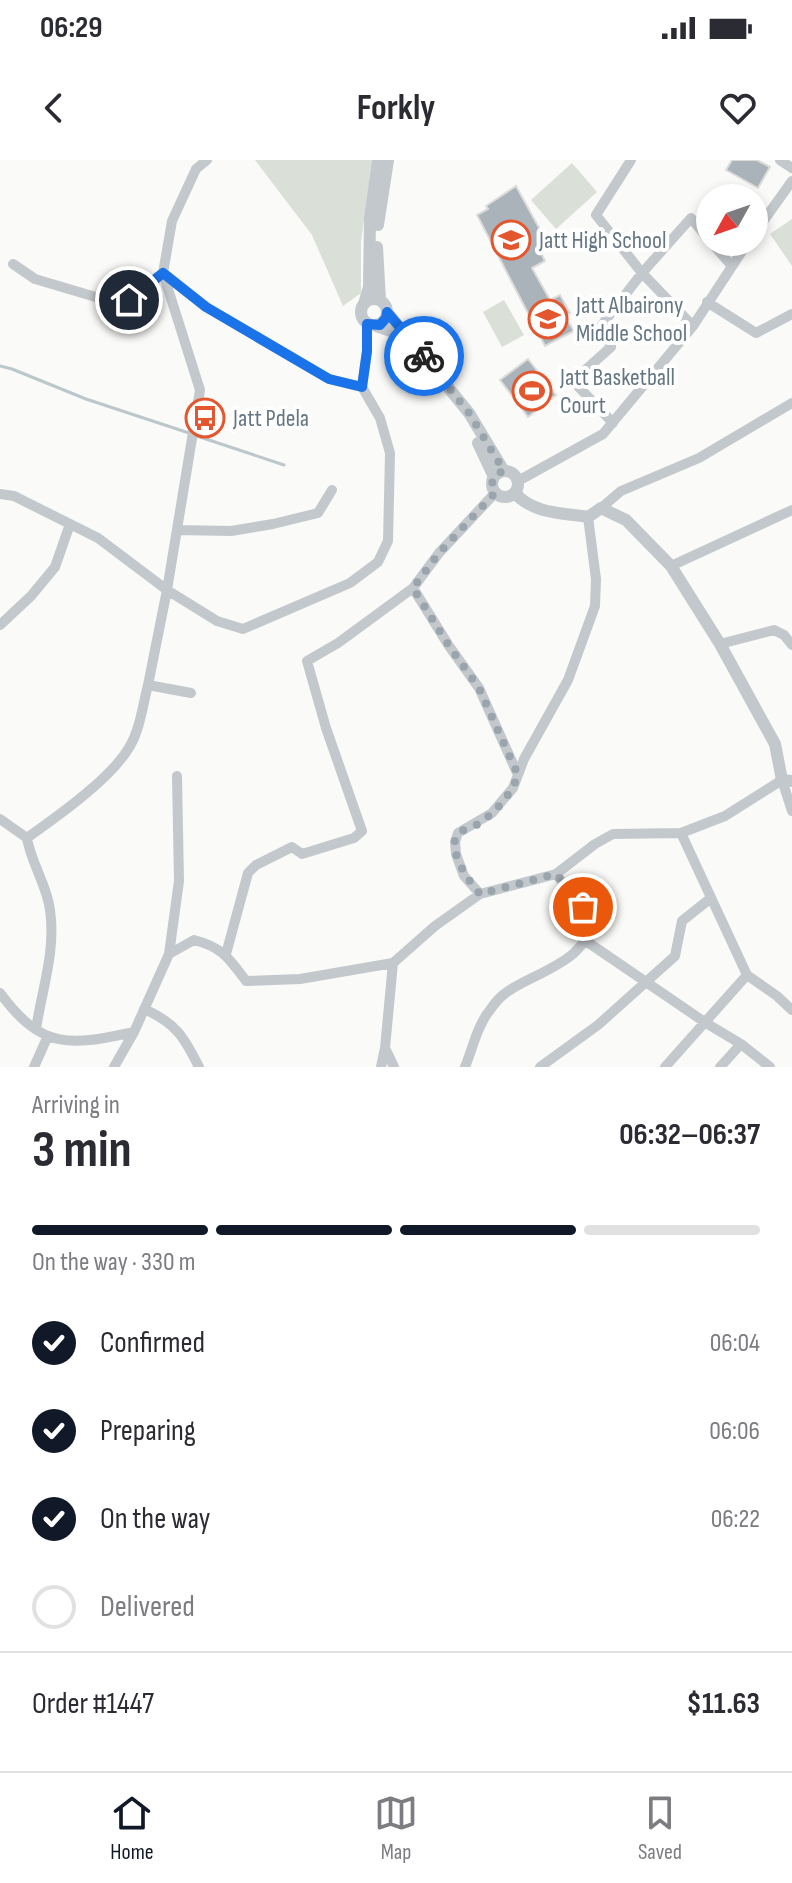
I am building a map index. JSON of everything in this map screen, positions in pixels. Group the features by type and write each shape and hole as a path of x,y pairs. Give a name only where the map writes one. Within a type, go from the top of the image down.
{"street":[{"path":"27,838 56,817 122,757 131,745 148,685 200,390 163,273 172,221 196,169 207,160"},
{"path":"378,160 370,218 369,287 361,312 371,325 399,337 464,417 499,474"},
{"path":"380,300 377,254 388,160"},
{"path":"631,160 596,215 642,273 693,326"},
{"path":"780,160 792,168"},
{"path":"768,214 792,181"},
{"path":"613,423 573,381 611,347 601,326 642,273 691,218 696,224"},
{"path":"723,256 731,265"},
{"path":"499,474 492,486 495,493 508,497 517,487 590,443 613,423 693,326 738,256"},
{"path":"13,264 35,279 116,303 129,300 163,273"},
{"path":"163,273 206,307 329,379 362,387"},
{"path":"364,304 371,299 380,300 386,306 384,322 371,325"},
{"path":"707,302 756,333 792,314"},
{"path":"387,312 469,413 499,474"},
{"path":"0,494 14,496 98,538 167,590 217,621 243,629 350,583 378,562 388,541 390,453 380,418 362,387 371,325"},
{"path":"499,474 514,474 522,501 535,508 588,517 621,491 699,458 792,403"},
{"path":"177,530 231,531 318,513 332,490"},
{"path":"226,954 248,873 256,865 292,847 302,854 354,838 362,831 326,728 307,661 338,643 413,588 439,553 495,493"},
{"path":"601,508 626,520 671,566 720,644 775,744 787,781 792,811"},
{"path":"671,566 792,510"},
{"path":"480,894 464,876 455,842 458,833 492,813 513,788 524,759 568,680 595,606 596,579 588,517"},
{"path":"0,625 31,596 55,567 70,524"},
{"path":"413,588 479,688 518,775"},
{"path":"720,644 774,630 784,635 792,645"},
{"path":"148,685 191,693"},
{"path":"114,1067 134,1032 169,954 179,881 177,776"},
{"path":"169,954 194,940 209,944 226,954 246,981 300,979 393,963 435,926 480,894 556,874 613,834 681,833 725,816 787,781"},
{"path":"0,819 27,838 30,855 50,908 51,958 36,1029"},
{"path":"681,833 747,975 792,1010"},
{"path":"465,1067 487,1013 506,992 553,968 586,941 589,917 556,874"},
{"path":"540,1067 598,1025 675,956 682,921 711,898"},
{"path":"586,941 741,1044 770,1067"},
{"path":"381,1067 393,963"},
{"path":"665,1067 747,975"},
{"path":"0,993 12,1008 47,1038 88,1042 134,1032"},
{"path":"144,1009 164,1018 185,1038 199,1067"},
{"path":"34,1067 47,1038"},
{"path":"720,1067 741,1044"},
{"path":"385,1048 394,1067"}],"shaded area":[{"path":"255,160 372,160 361,242 361,293 343,306 312,235"},
{"path":"572,163 597,192 556,229 531,200"},
{"path":"792,219 792,266 770,234"},
{"path":"504,300 524,335 502,347 483,312"}],"building":[{"path":"732,160 757,160 770,167 760,184 751,184 726,170"},
{"path":"516,186 549,246 540,251 545,261 532,268 550,300 560,295 570,313 565,316 574,331 545,346 477,215"},
{"path":"528,359 556,395 528,417 500,380"}],"waterway":[{"path":"0,366 189,433"},
{"path":"197,436 284,465"}],"way so far":[{"path":"424,356 469,413 504,471 496,474 492,481 495,493 439,553 413,588 479,688 518,775 513,788 492,813 458,833 456,854 464,876 480,894 556,874 583,907"}],"place":[{"name":"Jatt High School","path":"511,240"},
{"name":"Jatt Albairony Middle School","path":"548,319"},
{"name":"Jatt Basketball Court","path":"532,391"},
{"name":"Jatt Pdela","path":"205,418"}],"route":[{"path":"129,300 163,273 206,307 329,379 362,387 367,324 380,325 387,312 424,356"}]}
